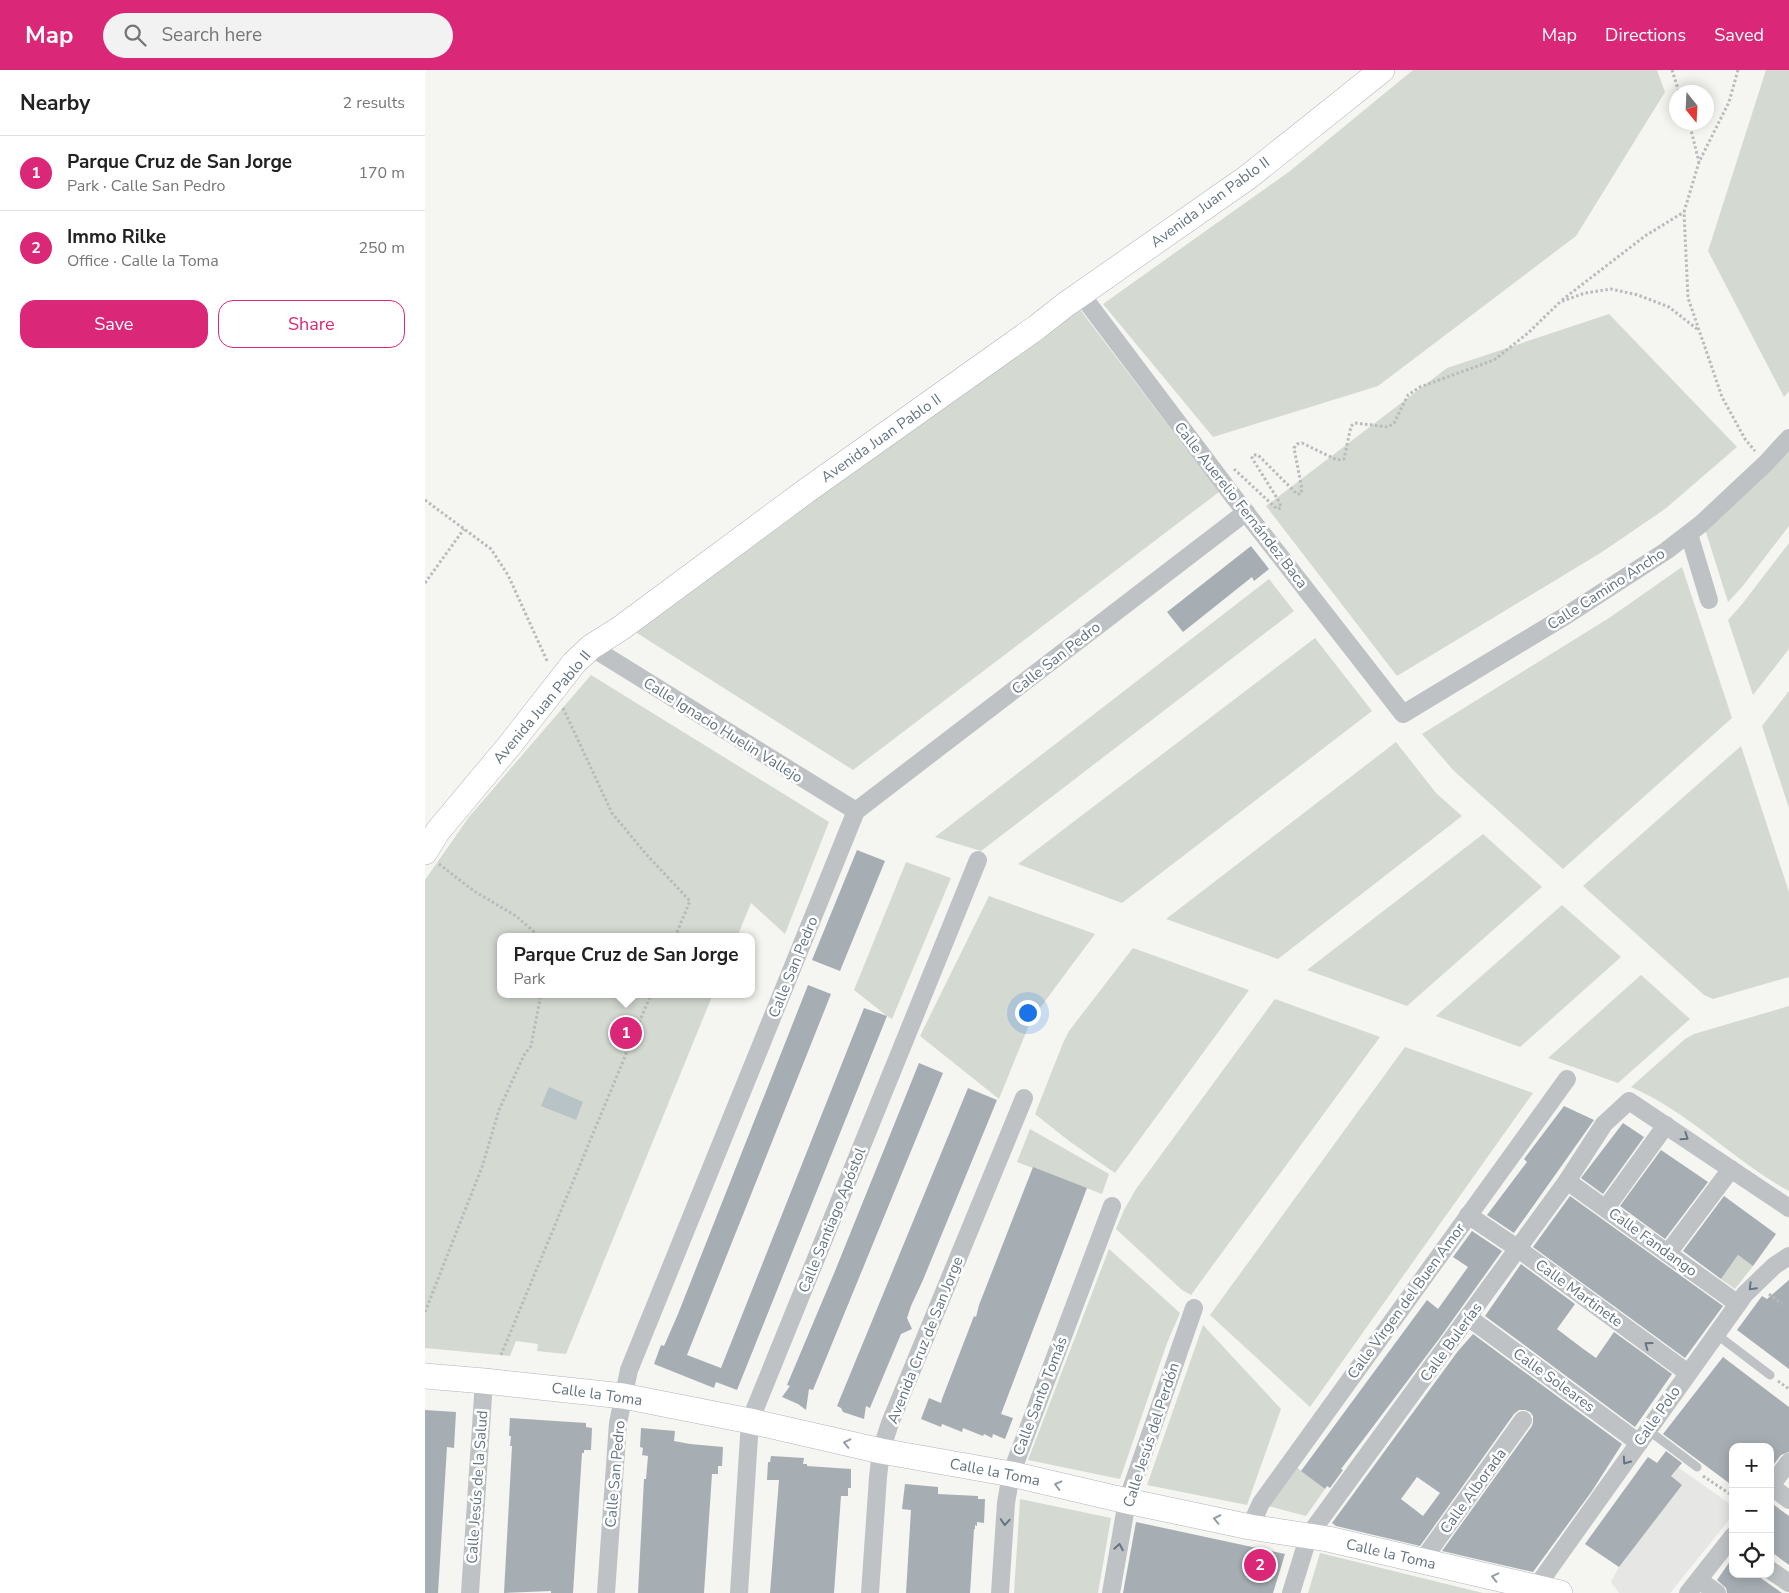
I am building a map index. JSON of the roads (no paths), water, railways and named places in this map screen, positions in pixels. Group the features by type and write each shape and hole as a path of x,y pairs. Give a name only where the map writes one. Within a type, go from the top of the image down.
{"street":[{"name":"Avenida Juan Pablo II","path":"431,857 437,832 509,746 560,696 574,663 591,647 629,622 814,485 1248,177 1382,70"},
{"name":"Calle Auerelio Fernández Baca","path":"1081,294 1246,512 1403,714"},
{"name":"Calle Camino Ancho","path":"1403,714 1567,615 1666,551 1689,534 1766,463 1789,438"},
{"name":"Calle San Pedro","path":"606,1593 618,1423 629,1370 856,811 1246,512"},
{"path":"1689,534 1709,600"},
{"name":"Calle Ignacio Huelin Vallejo","path":"591,647 856,811"},
{"name":"Calle Santiago Apóstol","path":"739,1593 750,1421 978,860"},
{"name":"Calle Virgen del Buen Amor","path":"1250,1526 1261,1503 1567,1079"},
{"name":"Avenida Cruz de San Jorge","path":"870,1593 881,1451 890,1423 1023,1098"},
{"name":"Calle Bulerías","path":"1291,1593 1309,1535 1567,1180 1604,1124 1629,1101 1666,1125"},
{"path":"1606,1208 1666,1125 1789,1208"},
{"path":"1668,1252 1731,1169"},
{"name":"Calle Fandango","path":"1567,1180 1738,1304"},
{"name":"Calle Santo Tomás","path":"1000,1593 1011,1474 1113,1206"},
{"name":"Calle Martinete","path":"1468,1215 1517,1248 1688,1374"},
{"name":"Calle Polo","path":"1543,1591 1643,1436 1738,1304 1755,1283 1789,1256"},
{"name":"Calle Jesús del Perdón","path":"1111,1593 1127,1501 1194,1308"},
{"name":"Calle Soleares","path":"1468,1317 1643,1436"},
{"name":"Calle la Toma","path":"425,1376 623,1396 750,1421 881,1451 1011,1474 1127,1501 1250,1526 1309,1535 1543,1591"},
{"name":"Calle Jesús de la Salud","path":"470,1593 484,1381"},
{"name":"Calle Alborada","path":"1422,1561 1523,1420"},
{"path":"1774,1483 1789,1462"},
{"path":"1772,1488 1789,1500"},
{"path":"1717,1593 1694,1586 1729,1543"},
{"path":"1774,1573 1789,1583"}],"lane":[{"path":"1716,1334 1770,1375"},
{"path":"1643,1436 1697,1467"}],"place":[{"name":"Parque Cruz de San Jorge","path":"626,1033"},
{"name":"Immo Rilke","path":"1260,1565"}]}
